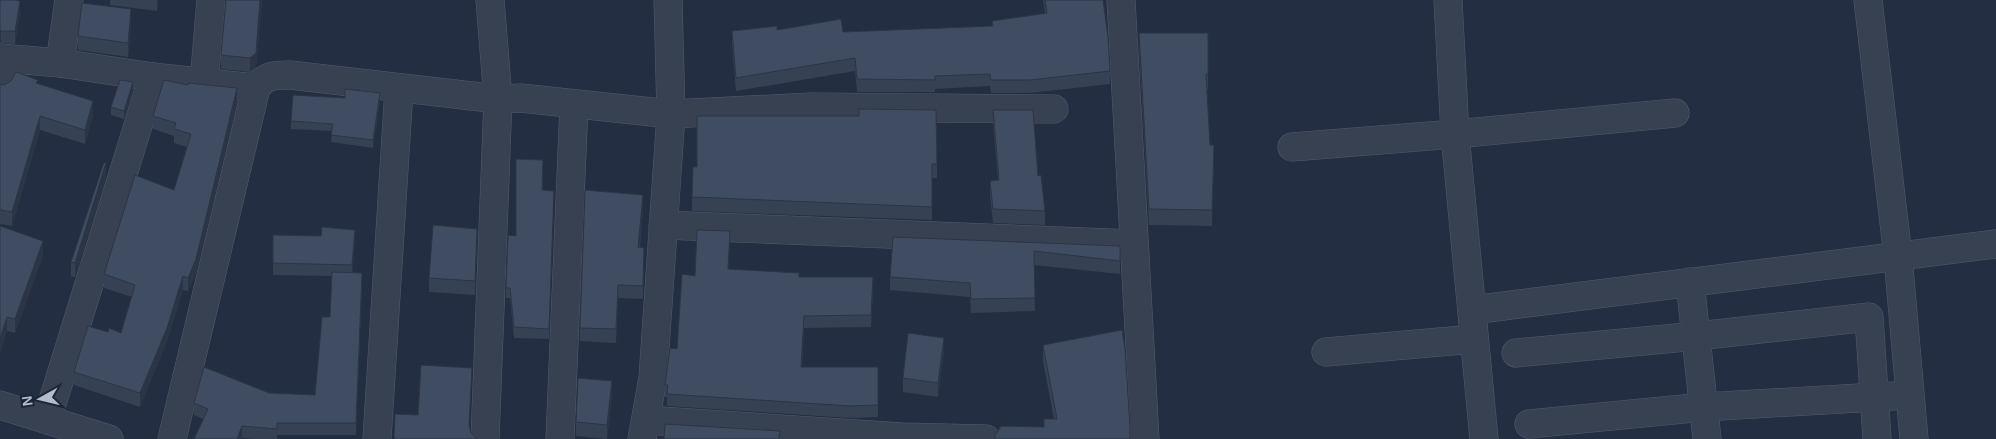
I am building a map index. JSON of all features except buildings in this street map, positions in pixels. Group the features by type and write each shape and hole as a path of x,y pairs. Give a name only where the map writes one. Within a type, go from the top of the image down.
{"street":[{"path":"60,63 69,0"},
{"path":"204,83 212,0"},
{"path":"485,439 498,99 490,0"},
{"path":"668,0 671,114 653,378 644,430 986,439"},
{"path":"1122,0 1145,439"},
{"path":"1448,0 1455,134 1484,439"},
{"path":"1868,0 1898,257 1914,439"},
{"path":"3,67 60,63 153,78 256,88"},
{"path":"172,439 256,88 262,80 272,75 290,75 498,99 521,98 671,114 811,107 1054,109"},
{"path":"47,420 153,78"},
{"path":"377,439 399,89"},
{"path":"560,439 574,104"},
{"path":"1292,147 1675,113"},
{"path":"663,225 1134,244"},
{"path":"1472,310 1996,244"},
{"path":"1690,282 1707,439"},
{"path":"1516,354 1869,317 1877,439"},
{"path":"1326,352 1474,339"},
{"path":"1529,424 1704,408 1910,395"},
{"path":"0,405 93,437"}]}
